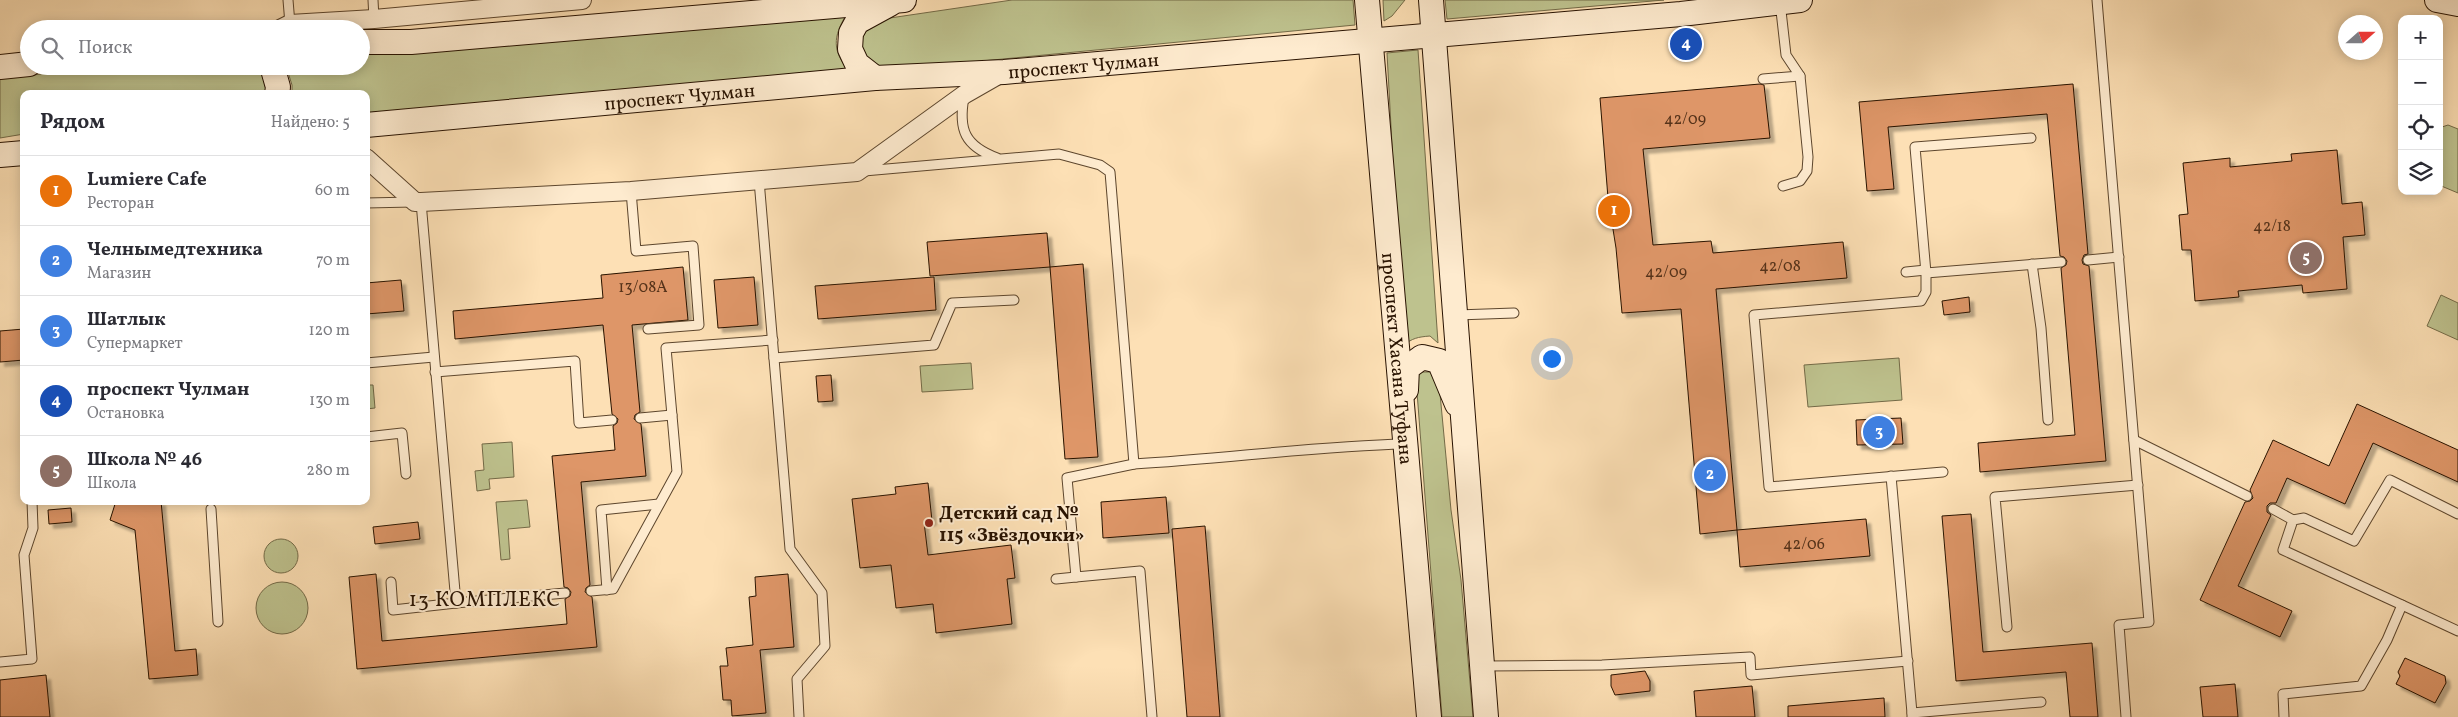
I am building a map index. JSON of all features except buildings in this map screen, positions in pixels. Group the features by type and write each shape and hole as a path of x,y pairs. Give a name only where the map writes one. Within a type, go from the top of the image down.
{"main road":[{"name":"проспект Хасана Туфана","path":"1367,0 1372,39 1429,717"},
{"path":"1431,0 1465,421 1486,717"},
{"path":"2437,0 2458,4"},
{"path":"370,42 411,42 900,1"},
{"path":"875,78 857,64 850,49 851,33 857,22 900,1"},
{"name":"проспект Чулман","path":"370,125 875,78 1004,72 1681,14 1790,1"},
{"path":"0,67 20,65"},
{"path":"275,75 277,90"},
{"path":"0,155 20,153"},
{"path":"1404,434 1407,368 1422,357 1438,361 1465,421"}],"street":[{"path":"361,20 531,2 582,0"},
{"path":"370,161 418,202 630,191 857,172 964,94 1004,72"}],"lane":[{"path":"286,20 288,0"},
{"path":"373,0 374,19"},
{"path":"2097,0 2149,622 2119,625 2126,717"},
{"path":"1783,186 1800,181 1807,171 1808,158 1800,76 1786,55 1790,1"},
{"path":"1763,79 1800,76"},
{"path":"964,94 961,116 966,136 979,152 1000,159"},
{"path":"1943,472 1769,487 1754,315 1921,301 1926,292 1926,271 1915,148 2031,138"},
{"path":"857,172 1059,154 1100,165 1110,172 1134,464"},
{"path":"760,180 790,549 822,593 826,646 797,679 799,717"},
{"path":"630,191 636,251 693,246 699,325 648,329"},
{"path":"370,203 418,202 436,372 456,603"},
{"path":"2088,260 2119,258"},
{"path":"1906,272 2060,262"},
{"path":"2032,264 2041,328 2048,420"},
{"path":"774,358 934,345 952,303 1014,300"},
{"path":"1456,315 1514,313"},
{"path":"591,591 613,589 676,472 666,348 773,340"},
{"path":"370,363 434,357"},
{"path":"436,372 575,360 579,423 612,420"},
{"path":"640,418 672,415"},
{"path":"370,437 402,434 406,474"},
{"path":"1076,577 1067,478 1134,464 1206,460 1342,445 1404,434"},
{"path":"2134,440 2247,496"},
{"path":"1891,476 1912,715 2041,702"},
{"path":"2273,509 2292,520 2304,518 2354,541 2390,480 2458,514"},
{"path":"2007,627 1995,497 2138,485"},
{"path":"607,590 601,510 659,504"},
{"path":"0,662 32,659 24,555 33,528 32,505"},
{"path":"211,510 218,622"},
{"path":"2292,520 2283,550 2458,631"},
{"path":"1056,579 1140,571 1152,717"},
{"path":"392,582 393,610 564,593"},
{"path":"2284,717 2282,694 2361,686 2387,640 2402,605"},
{"path":"1482,666 1602,665 1750,657 1751,675 1908,662"}],"green space":[{"path":"1012,0 1353,0 1355,25 889,70 877,66 863,55 861,47 866,32 883,19"},
{"path":"1383,0 1405,0 1392,16 1384,21"},
{"path":"1445,0 1664,0 1447,19"},
{"path":"846,15 839,30 836,44 843,64 849,71 370,113 370,90 292,90 289,75 370,75 370,52 494,47"},
{"path":"1418,50 1438,343 1430,336 1415,338 1403,346 1387,53"},
{"path":"33,75 263,75 266,90 20,90 20,135 0,138 0,79"},
{"path":"2448,125 2458,129 2458,193 2443,187 2443,127"},
{"path":"2441,295 2458,303 2458,340 2427,326"},
{"path":"1899,358 1902,400 1808,407 1804,365"},
{"path":"971,363 973,389 922,392 920,366"},
{"path":"1420,372 1432,372 1439,383 1451,510 1461,580 1473,717 1442,717 1416,379"},
{"path":"370,385 373,385 375,408 370,409"},
{"path":"512,442 514,477 489,479 490,489 477,491 475,471 484,470 482,444"},
{"path":"527,500 530,527 508,529 510,559 501,560 496,502"},
{"path":"281,539 293,544 298,556 293,568 281,573 269,568 264,556 269,544"},
{"path":"282,582 296,586 304,594 308,608 304,622 296,630 282,634 268,630 260,622 256,608 260,594 268,586"}],"place":[{"name":"проспект Чулман","path":"1686,44"},
{"name":"Lumiere Cafe","path":"1614,211"},
{"name":"Школа № 46","path":"2306,258"},
{"name":"Шатлык","path":"1879,432"},
{"name":"Челнымедтехника","path":"1710,475"},
{"name":"Детский сад № 115 «Звёздочки»","path":"929,523"}],"district":[{"name":"13 КОМПЛЕКС","path":"485,599"}]}
